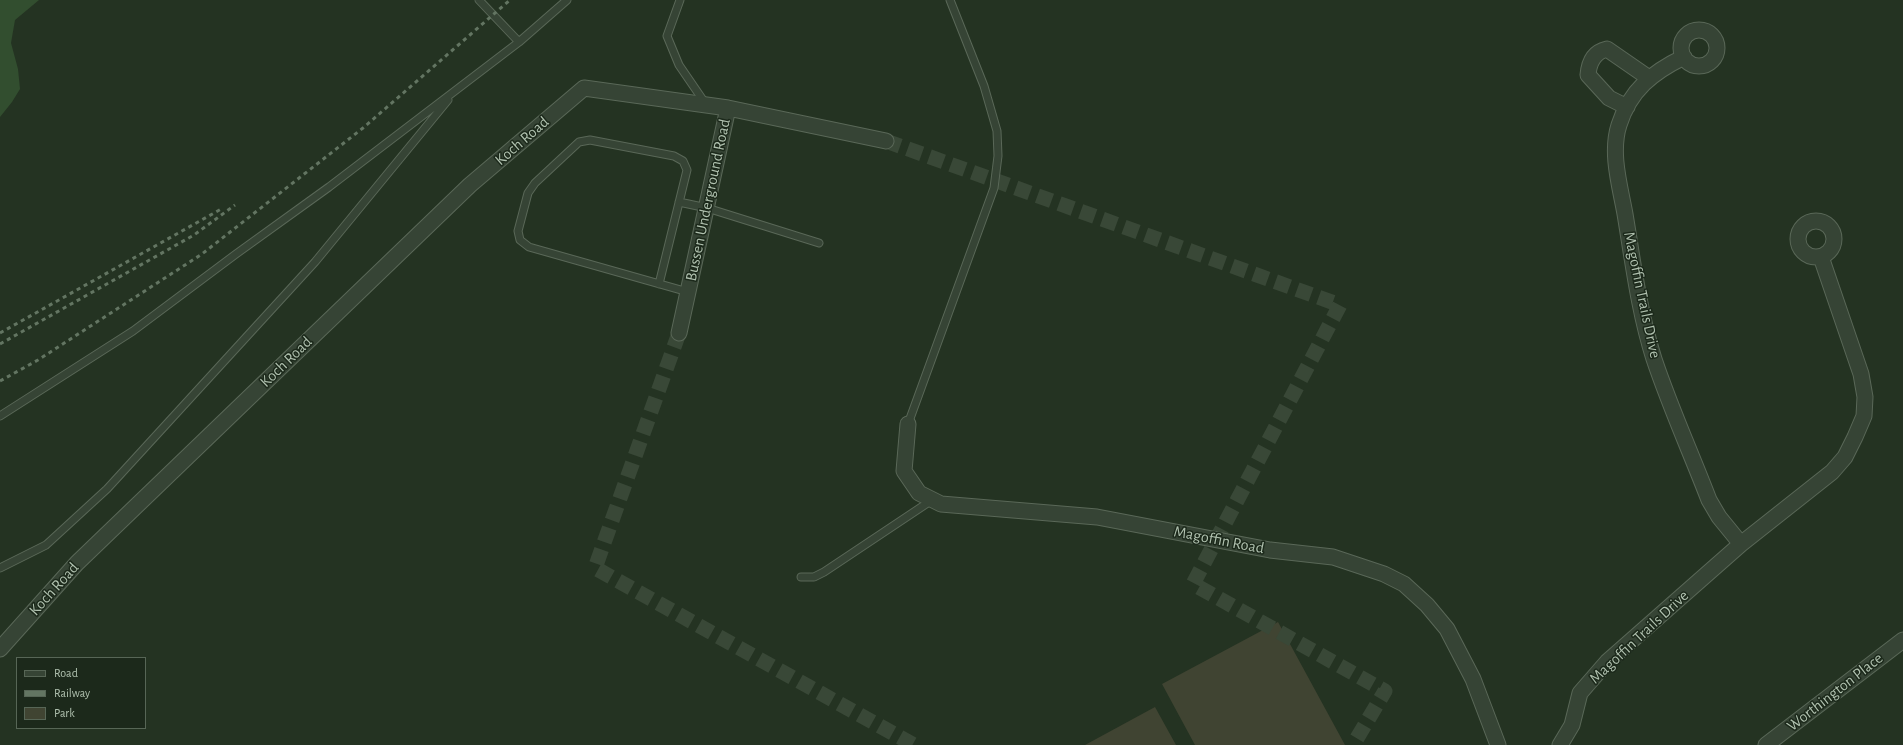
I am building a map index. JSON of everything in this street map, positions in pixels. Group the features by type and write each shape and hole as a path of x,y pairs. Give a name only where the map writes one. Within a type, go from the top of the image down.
{"street":[{"path":"1627,107 1609,98 1588,75 1589,65 1595,56 1600,50 1607,49 1649,78"},
{"name":"Magoffin Trails Drive","path":"1684,57 1649,78 1627,107 1619,124 1616,138 1616,162 1645,326 1655,360 1709,500 1719,517 1741,544"},
{"name":"Koch Road","path":"0,649 77,563 470,185 584,88 706,105"},
{"path":"706,105 728,108"},
{"name":"Bussen Underground Road","path":"679,332 728,108 886,142"},
{"name":"Magoffin Trails Drive","path":"1560,745 1572,725 1580,692 1607,662 1741,544 1832,472 1845,457 1856,437 1864,416 1865,397 1861,374 1821,257"},
{"name":"Magoffin Road","path":"908,424 904,471 919,493 941,504 1097,517 1270,550 1333,557 1384,574 1404,584 1427,605 1447,630 1473,679 1498,745"},
{"name":"Worthington Place","path":"1766,745 1903,640"}],"lane":[{"path":"479,0 519,42"},
{"path":"0,416 133,331 329,187 519,42 567,0"},
{"path":"680,0 667,36 679,65 706,105"},
{"path":"908,424 994,188 998,156 997,131 984,86 950,0"},
{"path":"0,568 46,545 107,489 315,262 456,90"},
{"path":"658,284 686,170 684,161 674,156 590,140 579,142 535,183 528,193 518,231 520,240 529,247 658,284 688,292"},
{"path":"679,202 707,208 819,243"},
{"path":"801,577 814,577 824,572 932,500"}],"green space":[{"path":"1278,622 1345,745 1195,745 1162,684"},
{"path":"1155,707 1176,745 1085,745"}],"shaded area":[{"path":"0,0 39,0 15,20 11,43 18,69 20,89 0,117"}],"tunnel":[{"path":"886,141 1340,305 1193,584 1385,691 1353,745"},
{"path":"679,333 595,568 914,745"}],"railway":[{"path":"0,381 38,360 202,254 363,128 510,0"},
{"path":"0,344 194,235 235,205"},
{"path":"0,333 223,208"}]}
